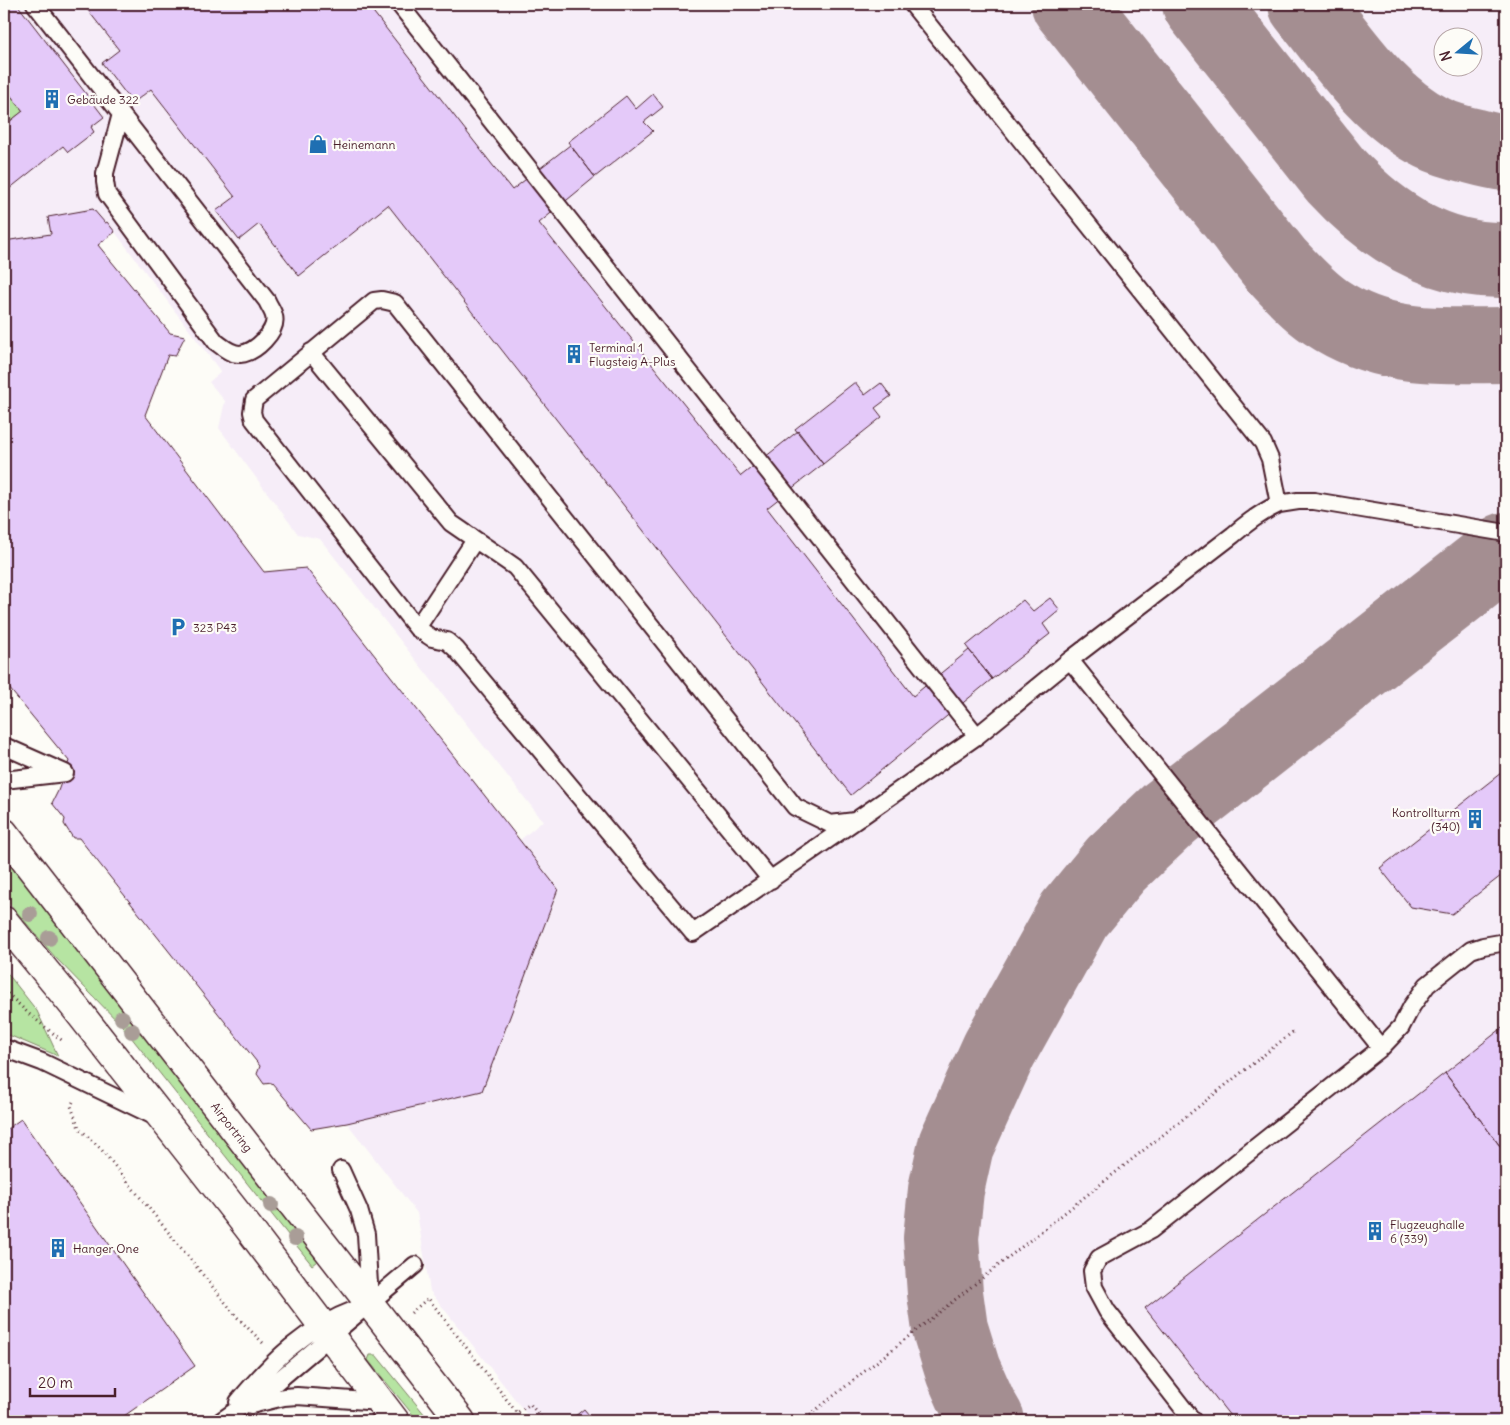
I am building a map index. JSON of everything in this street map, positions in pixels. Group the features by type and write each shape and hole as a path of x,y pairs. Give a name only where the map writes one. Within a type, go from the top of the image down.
{"street":[{"name":"Airportring","path":"4,833 461,1421"},
{"path":"4,921 241,1218 388,1412"}],"lane":[{"path":"35,4 121,114 267,301 275,317 272,328 268,337 250,351 240,354 228,351 216,342 107,194 104,173 121,114"},
{"path":"399,4 977,736"},
{"path":"912,4 1263,443 1270,459 1278,504"},
{"path":"855,821 830,824 795,807 395,303 382,300 374,301 254,400 252,412 254,420 417,628 432,638 447,641 456,649 693,933 771,880 977,736 1070,660 1265,510 1278,504 1314,501 1506,533"},
{"path":"311,352 451,523 515,567 771,880"},
{"path":"417,628 475,540"},
{"path":"1070,660 1382,1048"},
{"path":"4,746 65,773 4,780"},
{"path":"1193,1421 1107,1311 1094,1286 1092,1271 1100,1258 1151,1230 1382,1048 1401,1027 1412,1006 1427,985 1471,950 1506,942"},
{"path":"4,1048 42,1062 165,1122"},
{"path":"341,1170 360,1210 366,1234 370,1304"},
{"path":"222,1421 257,1378 278,1357 370,1304 415,1265"},
{"path":"222,1421 275,1384 326,1330"},
{"path":"239,1408 284,1397 297,1396 388,1412"}],"path":[{"path":"4,990 29,1014 71,1046"},
{"path":"802,1421 1294,1032"},
{"path":"85,1084 71,1106 80,1128 101,1149 236,1317 278,1357"}],"shaded area":[{"path":"4,4 1506,4 1506,1421 532,1421 430,1291 417,1213 347,1123 482,1091 558,889 520,840 543,821 320,539 298,534 219,428 225,401 209,382 221,372 115,232 98,245 51,234 4,241"}],"green space":[{"path":"4,87 23,111 4,126"},
{"path":"4,851 321,1258 312,1265 123,1027 55,957 4,897"},
{"path":"4,969 37,1011 58,1056 4,1033"},
{"path":"370,1355 376,1355 430,1421 418,1421 368,1360"}],"building":[{"name":"Gebäude 322","path":"4,4 17,4 104,117 91,127 94,132 68,152 63,146 4,193 4,126 23,111 4,87"},
{"name":"Terminal 1 Flugsteig A-Plus","path":"83,4 367,4 512,190 570,145 595,177 539,223 741,476 798,431 823,464 767,508 913,696 969,650 992,679 851,795 388,205 299,276 259,224 239,240 216,211 235,197 151,89 133,103 102,63 119,50"},
{"path":"653,94 663,107 644,122 653,131 595,177 568,142 626,96 636,109"},
{"name":"323 P43","path":"93,209 115,232 98,245 170,333 185,336 175,356 168,355 145,415 264,572 306,568 558,889 482,1091 347,1123 311,1129 272,1083 264,1084 257,1074 260,1066 79,838 73,838 64,824 65,819 52,803 69,761 4,682 4,241 51,234 48,217"},
{"path":"855,382 865,395 881,383 891,396 875,408 882,417 823,464 795,429"},
{"path":"1050,598 1060,610 1043,624 1050,634 992,679 966,646 1023,600 1033,611"},
{"name":"Kontrollturm (340)","path":"1506,769 1506,872 1452,914 1411,907 1380,868"},
{"path":"1506,1025 1506,1154 1445,1073"},
{"name":"Flugzeughalle 6 (339)","path":"1445,1073 1506,1154 1506,1421 1234,1421 1145,1308"},
{"name":"Hanger One","path":"21,1119 195,1366 117,1421 4,1421 4,1131"},
{"path":"584,1409 594,1421 569,1421"}],"taxiway":[{"path":"1069,4 1276,265 1319,307 1348,325 1369,334 1391,340 1435,345 1506,345"},
{"path":"1200,4 1336,176 1372,210 1391,225 1434,247 1457,255 1481,259 1506,260"},
{"path":"1306,4 1363,76 1395,108 1413,122 1448,139 1506,153"},
{"path":"987,1421 963,1371 950,1329 941,1238 946,1190 956,1145 999,1050 1074,915 1116,864 1170,813 1506,550"}],"place":[{"name":"Gebäude 322","path":"52,99"},
{"name":"Heinemann","path":"318,144"},
{"name":"Terminal 1 Flugsteig A-Plus","path":"574,354"},
{"name":"323 P43","path":"178,627"},
{"name":"Kontrollturm (340)","path":"1475,819"},
{"name":"Flugzeughalle 6 (339)","path":"1375,1231"},
{"name":"Hanger One","path":"58,1248"}]}
